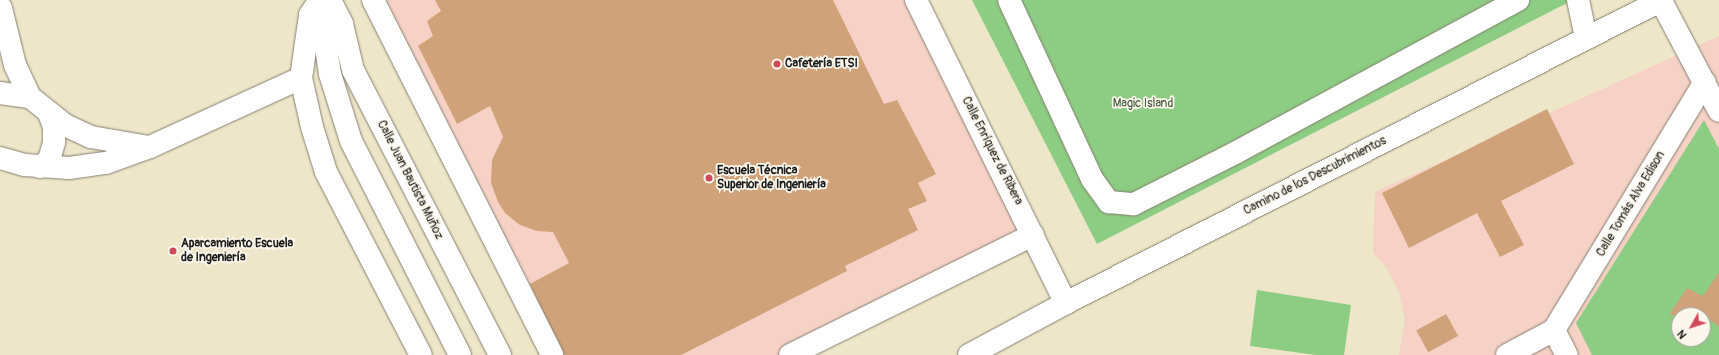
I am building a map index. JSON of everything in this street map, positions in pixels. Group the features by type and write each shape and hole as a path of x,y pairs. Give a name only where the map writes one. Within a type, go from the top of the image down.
{"street":[{"path":"320,0 310,15 301,78 326,172 421,355"},
{"path":"326,0 324,34 330,74 351,141 460,355"},
{"name":"Calle Juan Bautista Muñoz","path":"330,0 342,24 353,70 500,355"},
{"path":"374,0 552,355"},
{"name":"Calle Enríquez de Ribera","path":"916,0 1066,303"},
{"path":"1009,0 1092,179 1109,202 1134,204 1235,153 1518,0"},
{"path":"1578,0 1586,38"},
{"path":"1661,0 1719,111"},
{"name":"Camino de los Descubrimientos","path":"970,355 1066,303 1661,0"},
{"path":"2,6 15,65 30,97 48,114 91,137 150,147"},
{"path":"3,160 40,167 69,168 106,163 150,147 301,78"},
{"name":"Calle Tomás Alva Edison","path":"1554,330 1705,82"},
{"path":"0,93 30,97"},
{"path":"40,167 48,160 54,142 54,127 48,114"},
{"path":"790,355 1033,235"},
{"path":"1507,355 1554,330 1567,355"}],"shaded area":[{"name":"Escuela Técnica Superior de Ingeniería","path":"373,0 916,0 1033,235 790,355 552,355"},
{"path":"1719,36 1719,355 1399,355 1405,320 1399,293 1387,268 1373,253 1375,192"}],"green space":[{"name":"Magic Island","path":"972,0 1573,0 1097,244"},
{"path":"1704,120 1719,149 1719,355 1592,355 1576,323"},
{"path":"1257,290 1351,305 1344,355 1316,355 1250,346"}],"building":[{"name":"Escuela Técnica Superior de Ingeniería","path":"435,0 833,0 884,104 897,100 936,174 918,183 927,201 908,209 918,230 845,266 847,271 681,355 564,355 530,284 569,263 553,232 537,231 520,225 505,213 498,202 491,183 492,160 503,137 490,106 457,124 418,46 433,36 427,21 441,11"},
{"path":"1547,109 1574,164 1501,201 1524,245 1500,257 1477,213 1409,248 1382,193"},
{"path":"1719,272 1719,327 1711,321 1711,307 1674,307 1687,288 1703,296"},
{"path":"1446,314 1458,336 1428,352 1416,330"}],"place":[{"name":"Cafetería ETSI","path":"777,64"},
{"name":"Escuela Técnica Superior de Ingeniería","path":"709,178"},
{"name":"Aparcamiento Escuela de Ingeniería","path":"173,251"}]}
